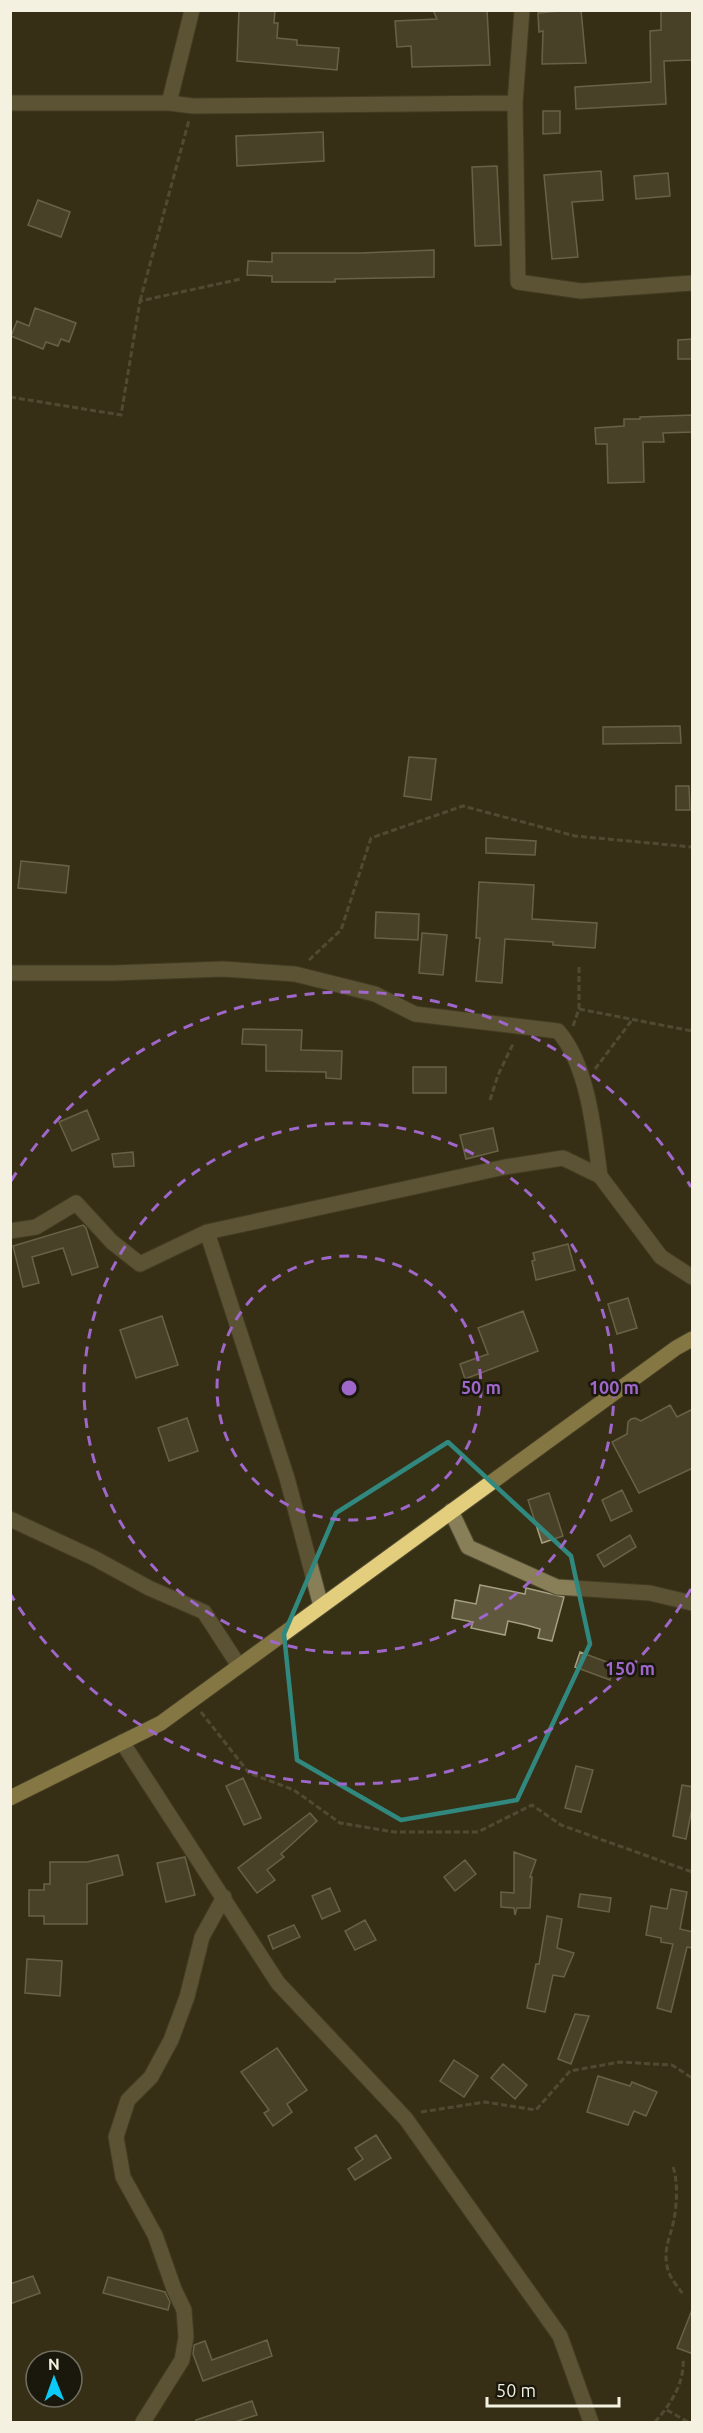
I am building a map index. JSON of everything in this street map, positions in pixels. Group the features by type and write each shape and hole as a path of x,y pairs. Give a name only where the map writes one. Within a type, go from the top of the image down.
{"main road":[{"path":"10,1798 161,1723 676,1348 693,1340"}],"street":[{"path":"169,103 192,10"},
{"path":"522,10 515,103 518,282 581,291 693,283"},
{"path":"10,103 169,103 193,106 515,103"},
{"path":"10,973 113,973 223,969 295,974 375,994 415,1014 558,1031 568,1042 583,1086 593,1123 600,1176"},
{"path":"10,1231 36,1227 76,1203 112,1242 140,1264 207,1232 505,1167 563,1158 600,1176 661,1257 693,1277"},
{"path":"207,1232 287,1478 321,1606"},
{"path":"451,1511 468,1547 557,1587 650,1593 693,1603"},
{"path":"10,1519 94,1558 148,1588 204,1612 239,1666"},
{"path":"122,1742 278,1983 403,2116 560,2336 591,2422"},
{"path":"143,2422 182,2360 186,2337 183,2310 155,2235 123,2177 116,2137 128,2100 151,2077 171,2040 187,1997 202,1937 224,1897"}],"path":[{"path":"10,397 121,415 140,301 193,106"},
{"path":"140,301 241,279"},
{"path":"295,974 341,930 371,838 463,806 575,836 693,847"},
{"path":"568,1042 579,1009 579,966"},
{"path":"579,1009 693,1031"},
{"path":"583,1086 632,1020"},
{"path":"490,1100 498,1075 518,1036"},
{"path":"192,1701 249,1773 294,1790 340,1823 394,1832 478,1832 532,1805 561,1825 693,1872"},
{"path":"403,2116 485,2102 536,2109 570,2072 620,2061 672,2065 693,2078"},
{"path":"673,2167 675,2173 674,2218 666,2242 668,2270 683,2294"},
{"path":"655,2422 667,2410 682,2376 683,2359"},
{"path":"667,2410 688,2422"}],"highlighted area":[{"path":"448,1442 571,1556 590,1644 517,1800 401,1820 297,1760 284,1634 336,1513"}],"building":[{"path":"239,10 275,10 274,23 278,23 277,38 297,40 297,45 339,48 337,70 237,61"},
{"path":"433,10 487,10 490,65 412,67 411,46 397,47 395,21 437,19"},
{"path":"581,10 586,63 542,64 543,31 539,32 538,13"},
{"path":"661,10 693,10 693,60 664,61 666,104 576,109 575,87 651,82 650,31 661,30"},
{"path":"543,111 560,111 560,133 543,134"},
{"path":"323,132 324,161 237,166 236,136"},
{"path":"497,166 501,245 475,246 472,167"},
{"path":"601,171 603,200 572,202 578,257 552,259 544,175"},
{"path":"668,173 670,196 636,199 634,176"},
{"path":"38,200 70,212 61,237 28,225"},
{"path":"434,250 434,277 335,279 335,282 272,282 272,276 247,275 248,261 272,262 272,253"},
{"path":"35,308 76,323 69,342 61,339 58,346 46,342 43,349 11,336 17,321 29,326"},
{"path":"693,339 693,359 678,359 678,340"},
{"path":"693,415 693,432 663,433 664,442 643,442 644,482 608,483 607,444 596,444 595,428 624,426 624,419"},
{"path":"680,726 681,743 603,744 603,727"},
{"path":"409,757 436,759 431,800 404,796"},
{"path":"676,786 689,786 690,810 676,810"},
{"path":"486,838 536,841 535,855 486,853"},
{"path":"21,861 69,866 66,893 18,888"},
{"path":"479,882 534,885 532,919 597,923 595,948 505,939 502,983 476,981 480,938 476,938"},
{"path":"376,912 419,914 418,940 375,938"},
{"path":"422,933 447,935 443,975 419,973"},
{"path":"243,1029 302,1030 301,1050 342,1051 341,1079 326,1078 326,1072 266,1071 266,1045 242,1044"},
{"path":"413,1067 446,1067 446,1093 413,1093"},
{"path":"87,1110 99,1139 72,1151 59,1122"},
{"path":"493,1128 498,1151 466,1159 460,1135"},
{"path":"133,1152 134,1166 114,1167 112,1154"},
{"path":"83,1225 86,1228 98,1267 72,1275 63,1248 32,1257 39,1283 23,1287 13,1246"},
{"path":"568,1244 575,1270 536,1280 532,1261 535,1260 533,1253"},
{"path":"628,1298 637,1328 617,1334 608,1304"},
{"path":"523,1311 538,1351 465,1379 460,1364 488,1354 478,1328"},
{"path":"162,1316 178,1365 136,1378 120,1330"},
{"path":"670,1405 677,1417 693,1409 693,1468 639,1493 612,1442 627,1434 628,1422 631,1419 641,1421"},
{"path":"187,1418 198,1451 169,1461 158,1428"},
{"path":"622,1490 632,1511 611,1521 602,1500"},
{"path":"549,1493 563,1536 542,1543 528,1500"},
{"path":"630,1535 636,1547 604,1567 597,1555"},
{"path":"480,1585 525,1594 526,1588 564,1597 552,1641 538,1638 540,1629 526,1625 508,1621 505,1635 471,1628 473,1622 452,1618 455,1600 476,1604"},
{"path":"580,1652 615,1665 610,1680 575,1667"},
{"path":"576,1766 593,1770 581,1812 565,1808"},
{"path":"243,1778 261,1818 244,1825 226,1786"},
{"path":"682,1785 693,1787 693,1803 686,1839 673,1836"},
{"path":"310,1813 317,1821 281,1854 284,1857 267,1870 275,1880 257,1893 238,1868"},
{"path":"514,1852 536,1860 530,1877 532,1877 530,1908 517,1908 515,1915 514,1908 501,1907 501,1892 514,1893"},
{"path":"118,1855 123,1875 87,1884 87,1924 44,1924 44,1916 29,1916 29,1890 44,1890 44,1884 50,1884 50,1862 87,1862"},
{"path":"185,1857 195,1895 166,1902 157,1863"},
{"path":"465,1860 476,1874 455,1891 444,1877"},
{"path":"330,1888 340,1911 322,1919 312,1896"},
{"path":"671,1889 687,1892 680,1929 693,1932 693,1948 687,1947 671,2012 657,2008 673,1944 661,1942 661,1938 646,1935 651,1906 667,1909"},
{"path":"580,1894 611,1898 609,1912 578,1907"},
{"path":"547,1916 562,1919 557,1948 574,1953 564,1977 553,1975 545,2012 527,2008 536,1964 539,1964"},
{"path":"365,1920 376,1940 355,1950 345,1931"},
{"path":"294,1925 300,1937 273,1949 268,1936"},
{"path":"27,1959 62,1961 60,1996 25,1993"},
{"path":"575,2014 589,2016 571,2064 558,2059"},
{"path":"277,2048 307,2090 287,2104 292,2112 273,2126 264,2113 269,2110 241,2072"},
{"path":"454,2060 478,2076 464,2097 440,2081"},
{"path":"503,2064 527,2085 515,2099 491,2078"},
{"path":"598,2076 630,2086 632,2082 657,2092 646,2116 634,2111 628,2125 587,2112"},
{"path":"376,2135 391,2158 355,2180 348,2169 363,2159 355,2148"},
{"path":"33,2276 40,2293 10,2304 10,2284"},
{"path":"108,2277 165,2292 170,2302 168,2310 103,2293"},
{"path":"693,2310 693,2354 677,2348"},
{"path":"267,2340 272,2356 203,2381 193,2354 194,2345 205,2341 212,2360"},
{"path":"252,2401 257,2415 235,2422 196,2422 196,2420"}]}
